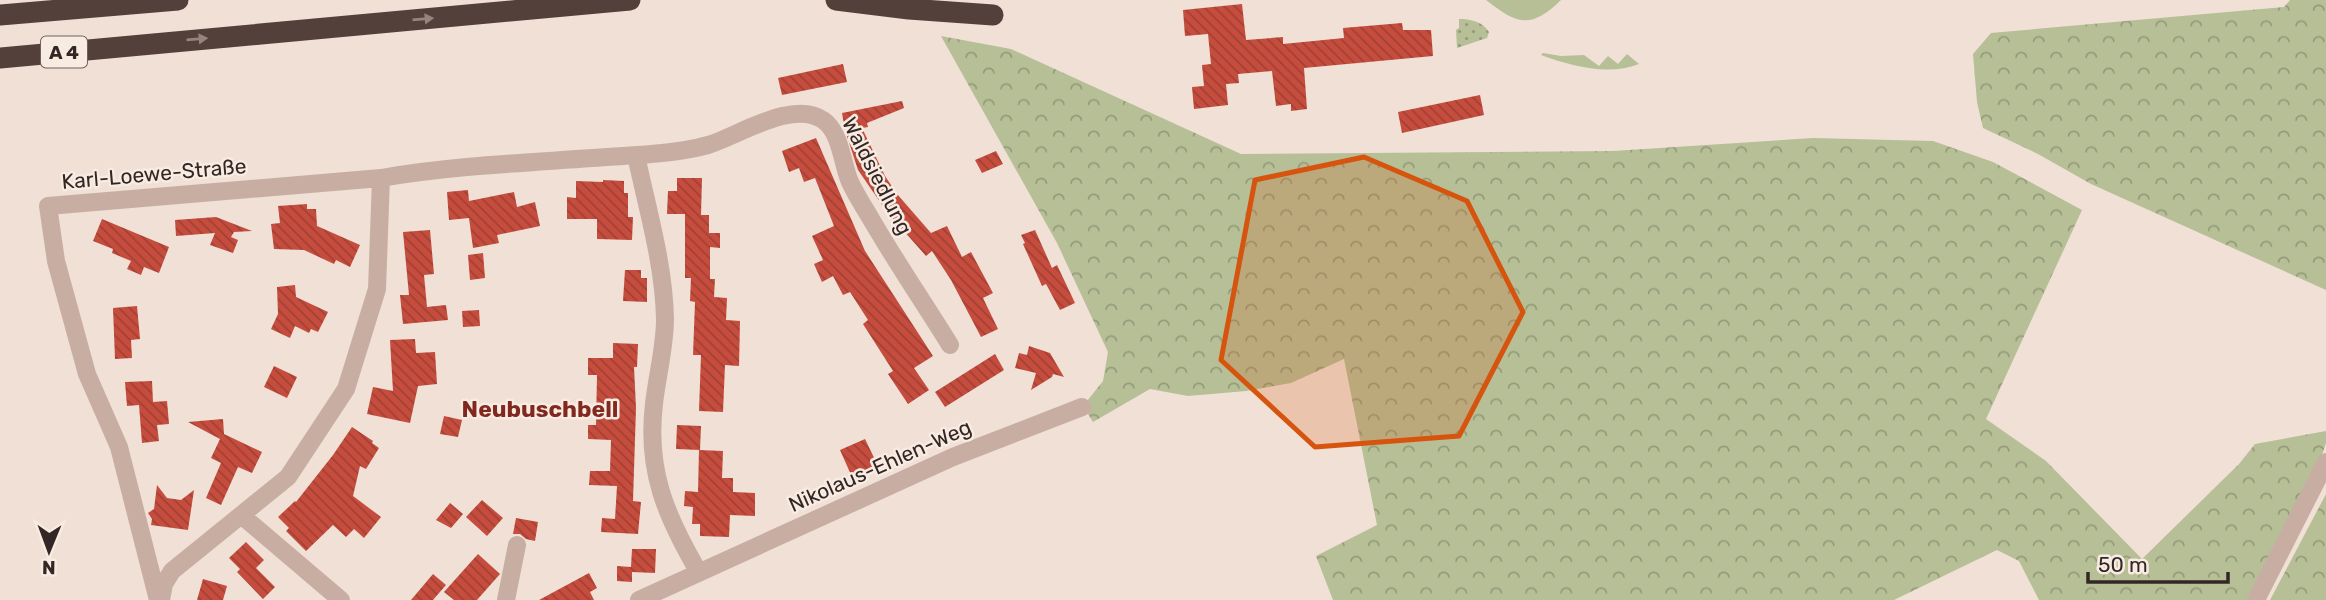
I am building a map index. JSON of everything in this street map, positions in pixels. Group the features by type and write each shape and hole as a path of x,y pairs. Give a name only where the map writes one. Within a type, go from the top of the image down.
{"highway":[{"name":"A 4","path":"0,15 178,0"},
{"name":"A 4","path":"0,58 630,0"},
{"path":"836,0 993,15"}],"street":[{"name":"Waldsiedlung","path":"636,155 706,145 731,137 762,121 797,114 812,115 824,120 834,133 850,182 882,239 950,345"},
{"name":"Karl-Loewe-Straße","path":"159,600 119,447 87,374 56,261 48,206 381,178 428,170 636,155"},
{"path":"636,155 663,286 665,322 653,408 652,459 675,532 698,571"},
{"name":"Karl-Loewe-Straße","path":"159,600 164,584 173,571 288,477 346,389 377,289 381,178"},
{"name":"Nikolaus-Ehlen-Weg","path":"639,600 953,457 1082,407"},
{"path":"2256,600 2326,462"},
{"path":"241,515 341,600"},
{"path":"506,600 517,545"}],"highlighted area":[{"path":"1364,157 1467,201 1523,312 1459,436 1315,447 1221,360 1255,180"}],"green space":[{"path":"1486,0 1561,0 1541,16 1524,20 1506,14"},
{"path":"2290,0 2326,0 2326,290 2091,184 2038,154 1983,128 1977,102 1973,54 1991,33 2284,7"},
{"path":"1459,19 1483,25 1489,32 1487,38 1457,48 1456,30 1459,28"},
{"path":"941,36 1011,49 1241,154 1613,151 1813,138 1933,141 1993,162 2082,210 1986,419 2046,461 2142,559 2239,464 2255,444 2326,431 2326,443 2316,472 2248,600 2039,600 2019,561 1997,550 1894,600 1333,600 1316,556 1377,525 1344,359 1291,383 1246,391 1188,396 1150,389 1093,422 1083,406 1103,381 1108,352 1057,243"},
{"path":"1627,54 1639,64 1615,69 1590,68 1565,63 1541,55 1561,56 1584,55 1599,66 1608,56 1618,64"},
{"path":"2326,494 2326,600 2270,600"}],"building":[{"path":"1242,4 1246,40 1283,37 1283,44 1344,38 1343,28 1402,23 1403,30 1431,30 1433,56 1304,68 1307,109 1291,111 1291,104 1276,106 1272,71 1238,74 1239,83 1226,84 1228,105 1194,109 1192,87 1204,86 1202,65 1211,64 1208,34 1185,36 1183,10"},
{"path":"843,64 847,82 782,95 778,78"},
{"path":"1480,95 1484,115 1402,133 1398,112"},
{"path":"902,101 904,108 867,123 868,127 862,128 885,176 931,233 947,226 962,257 971,252 993,293 983,298 998,329 981,337 951,280 932,251 926,256 887,212 858,170 842,113"},
{"path":"816,138 865,251 933,356 914,368 929,390 908,404 888,374 893,371 863,324 868,320 850,292 843,295 833,276 822,282 814,264 823,260 812,236 834,226 815,178 804,182 799,168 789,172 782,151"},
{"path":"996,151 1003,164 982,173 975,160"},
{"path":"677,178 702,178 701,215 709,215 709,233 720,233 720,248 710,247 710,279 715,279 714,297 727,298 726,320 740,321 739,366 725,365 723,412 699,411 701,355 693,355 695,302 690,301 691,278 685,278 685,214 667,214 668,191 677,191"},
{"path":"576,181 624,181 624,193 628,193 628,217 633,217 632,240 597,239 597,219 567,219 567,197 576,198"},
{"path":"468,190 469,201 514,192 517,207 535,202 540,226 497,235 499,243 473,248 469,218 449,220 447,192"},
{"path":"307,204 307,209 316,209 317,226 360,245 350,267 336,260 334,264 304,250 274,249 271,224 280,223 278,206"},
{"path":"216,217 252,231 234,232 231,237 238,240 233,253 210,245 215,233 176,236 175,220"},
{"path":"102,219 169,247 159,273 144,267 141,275 127,269 131,261 112,253 113,249 93,241"},
{"path":"430,230 434,274 424,275 427,307 446,305 448,320 403,324 400,295 409,295 403,232"},
{"path":"1035,230 1052,268 1057,265 1075,303 1060,310 1046,284 1042,286 1023,244 1025,243 1021,235"},
{"path":"483,253 485,278 470,280 468,255"},
{"path":"625,270 641,270 641,278 647,278 647,302 623,301"},
{"path":"295,285 296,297 328,312 318,332 311,329 309,333 295,326 290,338 271,329 278,314 277,287"},
{"path":"137,306 140,339 131,340 132,358 115,359 113,308"},
{"path":"479,310 480,326 463,327 462,311"},
{"path":"415,339 416,353 435,352 437,384 418,386 410,423 367,414 373,387 393,391 390,340"},
{"path":"613,343 638,344 637,367 634,367 636,408 633,501 641,502 638,534 601,532 602,518 615,519 617,486 589,485 590,471 610,471 611,440 588,439 588,425 596,425 597,375 588,375 588,358 613,358"},
{"path":"1029,346 1050,353 1064,377 1053,374 1031,390 1036,373 1015,368 1019,353 1027,355"},
{"path":"995,354 1004,370 945,407 935,392"},
{"path":"274,366 297,377 287,398 264,387"},
{"path":"152,381 153,402 167,401 169,424 157,425 159,441 142,443 139,405 127,406 125,382"},
{"path":"444,416 462,420 458,437 440,434"},
{"path":"223,419 224,434 262,452 252,473 238,467 221,505 206,498 221,463 211,458 220,439 188,422"},
{"path":"677,425 701,426 700,450 676,449"},
{"path":"352,427 379,448 366,469 360,466 353,496 381,517 364,538 354,529 346,537 333,525 306,551 286,531 289,528 278,517 296,502"},
{"path":"865,439 878,466 852,477 840,450"},
{"path":"699,450 723,451 722,478 733,478 733,492 755,493 755,516 730,515 729,537 700,536 700,524 692,524 693,507 684,506 685,491 698,492"},
{"path":"157,485 167,498 181,500 194,490 188,530 151,525 152,519 148,513 154,509"},
{"path":"482,500 503,518 487,536 466,517"},
{"path":"450,503 463,514 451,528 436,520"},
{"path":"516,518 538,522 535,541 520,534 513,534"},
{"path":"246,542 264,560 256,568 275,587 263,599 237,572 240,569 229,558"},
{"path":"632,549 656,549 655,573 632,572 632,582 617,581 617,566 631,567"},
{"path":"478,554 500,574 477,600 454,600 444,592"},
{"path":"589,573 597,588 590,592 594,600 539,600"},
{"path":"433,574 446,585 433,600 411,600"},
{"path":"203,579 227,586 223,600 197,600"}],"district":[{"name":"Neubuschbell","path":"540,409"}]}
